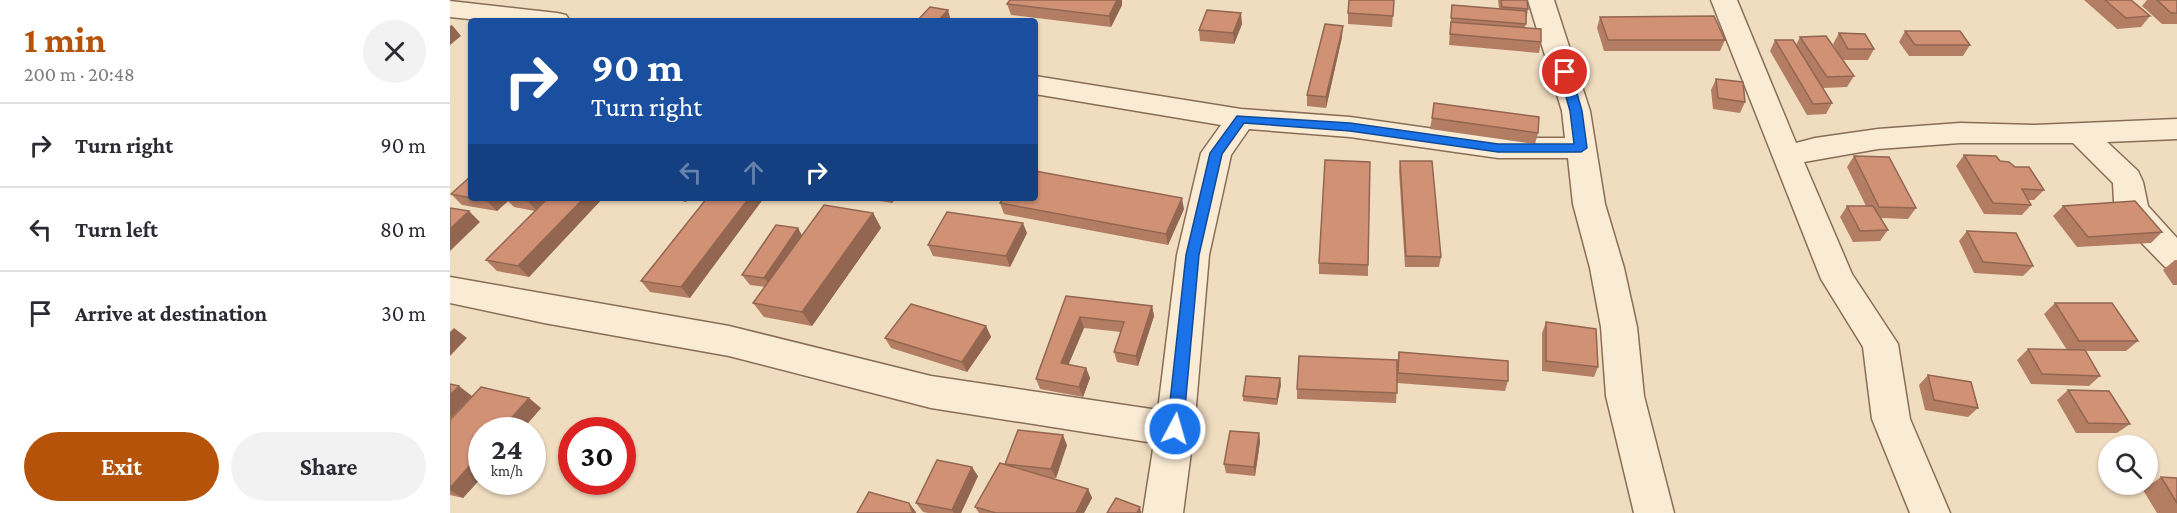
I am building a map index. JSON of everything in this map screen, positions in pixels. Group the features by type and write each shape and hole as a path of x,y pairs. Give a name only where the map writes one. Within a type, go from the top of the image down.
{"street":[{"path":"1541,0 1576,111 1589,204 1607,268 1619,327 1625,396 1654,513"},
{"path":"1724,0 1838,279 1880,344 1891,418 1930,513"},
{"path":"450,9 530,18"},
{"path":"1038,85 1241,119 1350,127 1498,148 1581,148"},
{"path":"1163,513 1175,429 1193,255 1216,153 1241,119"},
{"path":"1789,156 1815,148 1878,139 1959,133 2035,135 2177,129"},
{"path":"2081,134 2127,179 2130,185 2129,200 2140,220 2177,258"},
{"path":"450,290 729,341 931,392 1175,429"}],"building":[{"path":"1010,0 1117,0 1109,16 1007,4"},
{"path":"1349,0 1394,0 1393,16 1348,13"},
{"path":"1501,0 1527,0 1528,9 1502,7"},
{"path":"2105,0 2131,0 2150,16 2126,18"},
{"path":"2157,0 2177,0 2177,13 2171,13"},
{"path":"1452,5 1526,11 1526,24 1451,18"},
{"path":"930,7 948,10 941,18 920,18"},
{"path":"1207,10 1241,13 1233,33 1199,30"},
{"path":"1714,16 1725,40 1608,40 1600,17"},
{"path":"1451,22 1541,29 1541,42 1450,34"},
{"path":"1325,24 1343,26 1326,97 1307,95"},
{"path":"1905,31 1960,31 1970,45 1915,45"},
{"path":"1839,33 1865,34 1874,49 1848,49"},
{"path":"1826,36 1854,76 1827,77 1800,37"},
{"path":"1775,40 1793,40 1832,103 1813,104"},
{"path":"1716,79 1743,82 1745,102 1718,98"},
{"path":"1434,103 1539,117 1538,133 1432,118"},
{"path":"1964,155 1996,156 2000,161 2009,162 2015,167 2029,167 2044,190 2022,189 2031,205 1993,203"},
{"path":"1854,156 1889,157 1916,208 1879,207"},
{"path":"1325,160 1370,162 1368,265 1319,263"},
{"path":"1400,161 1432,161 1441,257 1406,256"},
{"path":"1038,172 1182,198 1166,234 1000,203 1001,201 1038,201"},
{"path":"468,179 468,197 451,194"},
{"path":"545,201 581,201 518,266 486,260"},
{"path":"705,201 747,201 681,287 641,281"},
{"path":"2135,201 2162,232 2088,237 2063,206"},
{"path":"824,205 873,213 802,312 753,303"},
{"path":"1847,206 1873,206 1888,230 1860,231"},
{"path":"450,208 469,211 450,229"},
{"path":"947,212 1023,223 1006,256 928,245"},
{"path":"776,225 798,228 764,278 742,275"},
{"path":"1967,231 2016,233 2033,266 1983,262"},
{"path":"1066,296 1152,306 1136,356 1114,352 1124,322 1080,317 1061,363 1086,368 1079,387 1036,379"},
{"path":"2055,303 2112,303 2138,341 2079,341"},
{"path":"911,304 986,326 962,362 885,338"},
{"path":"1546,322 1596,329 1598,367 1546,361"},
{"path":"2028,349 2085,350 2100,376 2042,374"},
{"path":"1399,352 1508,361 1508,381 1398,373"},
{"path":"1299,356 1397,360 1397,393 1297,389"},
{"path":"1928,375 1971,382 1978,408 1934,400"},
{"path":"1246,376 1280,378 1277,399 1243,396"},
{"path":"450,384 459,386 450,395"},
{"path":"481,387 529,398 512,417 468,417 468,468 450,488 450,420"},
{"path":"2068,390 2109,391 2130,424 2088,423"},
{"path":"1018,430 1063,435 1051,469 1005,464"},
{"path":"1230,431 1259,433 1254,467 1224,464"},
{"path":"937,460 972,467 952,510 916,503"},
{"path":"1000,463 1088,489 1076,513 996,513 975,507"},
{"path":"2161,477 2177,478 2177,503"},
{"path":"869,492 909,503 913,513 857,513"},
{"path":"1116,498 1140,507 1137,513 1107,513"}],"route":[{"path":"1175,429 1193,255 1216,153 1241,119 1350,127 1498,148 1581,148 1576,111 1565,72"}]}
